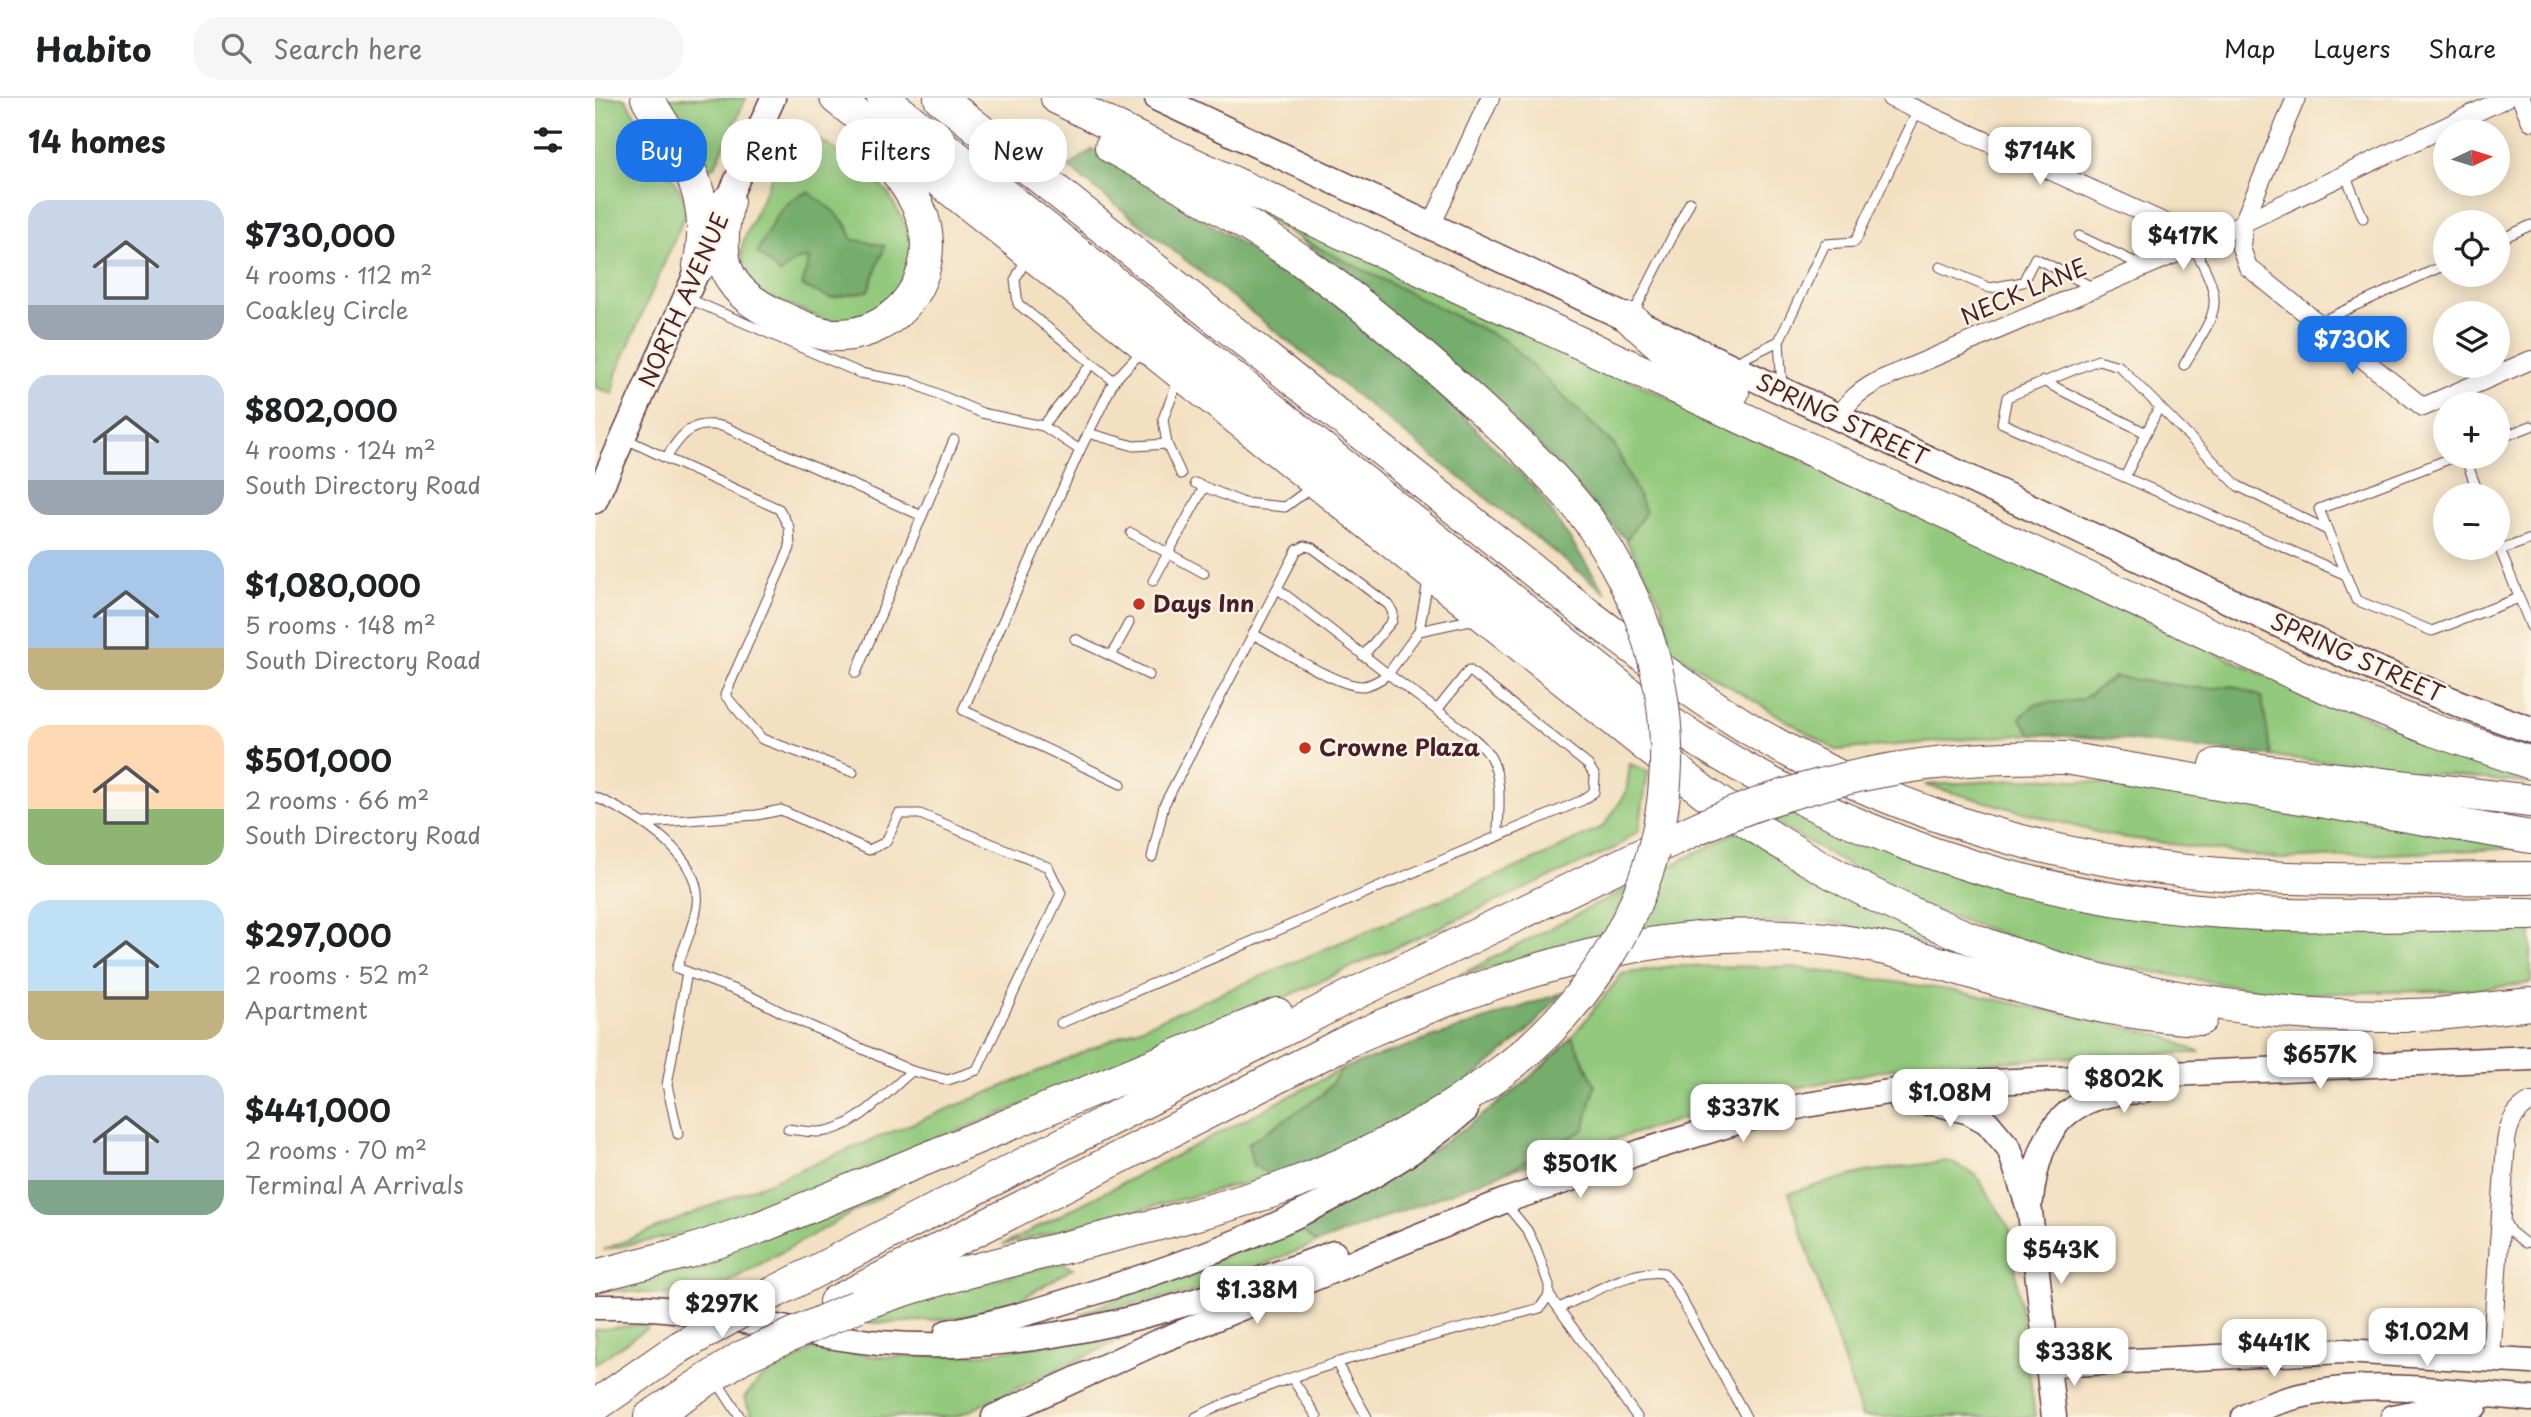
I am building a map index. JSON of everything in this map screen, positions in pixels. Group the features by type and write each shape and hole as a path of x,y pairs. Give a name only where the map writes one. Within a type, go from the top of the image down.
{"highway":[{"path":"647,98 684,160 701,196 705,229 699,266"},
{"path":"883,98 1632,696 1718,754 1808,803 1880,835 1966,865 2065,891 2133,902 2199,910 2269,914 2531,914"},
{"path":"940,98 1590,616 1708,702 1818,766 1880,794 1976,828 2075,853 2142,865 2274,877 2531,878"},
{"path":"846,1304 1212,1208 1299,1181 1340,1165 1403,1134 1476,1090 1512,1064 1568,1013 1608,959 1624,929 1644,881 1661,815 1665,765 1664,731 1654,663 1634,600 1618,568 1590,521 1554,477 1434,366 1327,279 1219,208 1088,134 1034,98"},
{"path":"1057,98 1135,137 2306,679 2433,730 2531,763"},
{"path":"727,201 722,232 723,258 737,289 755,304 803,327 825,334 851,334 888,320 907,303 920,282 926,259 926,235 920,211 909,190 843,104"},
{"path":"843,104 1704,792 1760,831 1847,883 1940,927 2068,972 2179,997 2301,1013 2405,1016"},
{"path":"1631,319 1682,364 1757,405 1797,443"},
{"path":"595,1406 680,1347 775,1292 1350,996 1672,840 1761,803 1824,783 1924,763 1973,758 2065,758 2159,761 2259,769 2531,801"},
{"path":"2065,758 2531,837"},
{"path":"650,1417 742,1357 1369,1031 1517,976 1646,944 1724,934 1812,936 1903,953 2056,997 2183,1018 2405,1016 2531,1004"},
{"path":"595,1276 740,1235 1272,1015 1350,996"}],"main road":[{"name":"SPRING STREET","path":"1158,98 1838,419 2383,672 2531,730"}],"street":[{"name":"NORTH AVENUE","path":"595,501 773,98"},
{"path":"1431,226 1490,98"},
{"path":"1891,98 2199,244"},
{"path":"2295,98 2243,223 2241,248 2248,267 2423,407 2531,360"},
{"name":"NECK LANE","path":"1838,419 1850,400 1878,381 2199,244 2506,98"},
{"path":"2521,98 2531,121"},
{"path":"595,1307 630,1306 683,1311 852,1339 925,1345 995,1342 1069,1332 1140,1317 1237,1289 1582,1164 1640,1152 1775,1112 1839,1100 1968,1083 2531,1058"},
{"path":"852,1339 921,1336 993,1323 1128,1282 1218,1248 1320,1202 1412,1152 1453,1120 1512,1064"},
{"path":"2030,1212 2034,1171 2042,1148 2060,1121 2083,1103 2117,1092 2184,1089 2252,1071"},
{"path":"1839,1100 1935,1103 1957,1107 1978,1117 2003,1139 2009,1148 2030,1212 2054,1417"},
{"path":"2491,1359 2508,1128 2515,1114 2531,1102"},
{"path":"994,1417 1145,1347 1504,1201 1640,1152"},
{"path":"2048,1365 2344,1351 2531,1362"},
{"path":"2244,1417 2282,1400 2321,1391 2394,1389 2531,1400"},
{"path":"2393,1417 2428,1410 2531,1400"}],"lane":[{"path":"1782,392 1779,341 1825,244 1855,242 1918,110"},
{"path":"2345,174 2363,218"},
{"path":"1631,319 1690,202"},
{"path":"2510,235 2531,225"},
{"path":"2079,236 2144,267"},
{"path":"2184,365 2213,315 2215,295 2199,244"},
{"path":"1029,253 1015,280 1018,304 1114,381"},
{"path":"1940,267 1990,288 2023,282 2035,258 2095,289"},
{"path":"2317,323 2433,270"},
{"path":"686,297 860,373 910,382 982,413 1043,426 1080,450"},
{"path":"1727,366 1779,341"},
{"path":"1122,784 963,710 1080,450 1114,381 1146,345"},
{"path":"2327,530 2238,486 2119,366 2098,360 2007,397 2002,423 2346,576"},
{"path":"1043,426 1092,364"},
{"path":"1181,374 1163,419 1167,444 1181,474"},
{"path":"2043,382 2146,433"},
{"path":"2125,477 2159,407"},
{"path":"666,458 678,439 695,426 712,424 725,427 922,516"},
{"path":"2510,434 2531,426"},
{"path":"1088,433 1134,446 1167,444"},
{"path":"623,438 779,509 789,527 790,548 725,695 762,739 853,772"},
{"path":"856,673 954,440"},
{"path":"2433,465 2319,509 2356,600 2432,631 2519,598"},
{"path":"1153,581 1200,485 1244,503 1285,507 1306,494 1317,483"},
{"path":"1131,533 1204,573"},
{"path":"2510,544 2531,539"},
{"path":"1152,857 1164,805 1297,550 1305,546 1313,548 1389,605 1393,613 1391,621 1363,656"},
{"path":"2504,560 2531,627"},
{"path":"1253,634 1316,668 1355,685 1366,686 1388,674 1419,631 1429,572"},
{"path":"1278,589 1437,710 1491,757 1499,788 1498,829 1501,835"},
{"path":"1419,631 1484,617"},
{"path":"1111,656 1129,623"},
{"path":"1075,639 1149,676"},
{"path":"1061,1023 1583,800 1594,792 1595,776 1588,765 1469,670 1437,710"},
{"path":"595,797 646,823 681,856 697,886 697,909 677,968 748,995 912,1071 948,1080 977,1070 1061,893 1048,867 920,814 899,814 886,842 869,850 781,810 757,815 646,823"},
{"path":"678,1134 667,1085 687,972"},
{"path":"788,1129 817,1132 834,1129 873,1106 912,1071"},
{"path":"1196,1417 1226,1402 1336,1362 1440,1332 1540,1308 1549,1295 1549,1285 1527,1230 1504,1201"},
{"path":"2501,1215 2510,1231 2525,1243"},
{"path":"1559,1308 1649,1270 1664,1272 1746,1417"},
{"path":"1549,1295 1637,1417"},
{"path":"1336,1362 1367,1417"},
{"path":"713,1376 740,1417"},
{"path":"1292,1378 1317,1417"}],"green space":[{"path":"595,98 625,98 637,119 616,119 616,182 675,182 689,206 616,374 613,394 595,387"},
{"path":"667,98 746,98 736,119 721,119 721,153 715,166 710,169 707,164 707,119 680,119"},
{"path":"822,142 836,151 836,182 877,182 888,193 908,230 916,256 899,297 865,319 828,321 756,291 744,268 741,251 770,182 822,182","holes":["834,212 848,226 852,239 809,257 795,261"]},
{"path":"1093,149 1376,330 1536,489 1606,593 1068,167"},
{"path":"1197,179 2262,674 2531,784 2271,756 2234,686 2206,689 2114,677 2081,700 2035,705 2020,718 2031,734 1836,750 1672,652 1661,603 1626,540 1646,512 1615,446 1506,341 1299,238"},
{"path":"808,192 840,218 852,239 885,246 868,291 830,298 802,286 809,258 795,261 780,274 757,252 783,208 790,201"},
{"path":"1299,238 1506,341 1615,446 1646,512 1626,540 1533,439"},
{"path":"2114,677 2206,689 2234,686 2262,697 2271,756 2118,739 2031,734 2020,718 2035,704 2081,700"},
{"path":"1630,764 1648,771 1639,830 1615,848 1279,1000 731,1224 603,1250 992,1091 1543,856 1604,826 1626,793"},
{"path":"2054,778 2259,801 2522,848 2279,859 2107,835 1925,785"},
{"path":"1798,808 2070,905 2531,926 2531,983 2475,990 2280,994 2064,956 1916,904 1770,820"},
{"path":"1740,830 1785,863 1965,954 1830,922 1694,923 1593,939 1458,976"},
{"path":"1672,966 1792,967 1956,991 2162,1035 2200,1053 2116,1054 1890,1069 1762,1095 1508,1171 1584,1130 1595,1085 1572,1037 1622,974"},
{"path":"1562,993 1527,1032 1463,1086 1359,1143 1272,1176 1253,1165 1248,1144 1322,1095 1344,1068"},
{"path":"1572,1037 1595,1085 1584,1130 1508,1171 1317,1243 1298,1227 1443,1143 1510,1094"},
{"path":"1344,1068 1322,1095 1248,1144 1272,1176 1003,1245"},
{"path":"1948,1161 1976,1175 2010,1229 2035,1417 1862,1417 1789,1193 1865,1172"},
{"path":"902,1185 701,1297 595,1289"},
{"path":"1298,1227 1317,1243 1194,1292 1080,1314"},
{"path":"1061,1263 1073,1268 1000,1308 941,1320 863,1323 924,1297"},
{"path":"654,1323 595,1364 595,1330"},
{"path":"1146,1328 956,1417 753,1417 744,1398 760,1379 816,1348 881,1357 984,1354"}],"place":[{"name":"Days Inn","path":"1139,604"},
{"name":"Crowne Plaza","path":"1305,748"}]}
